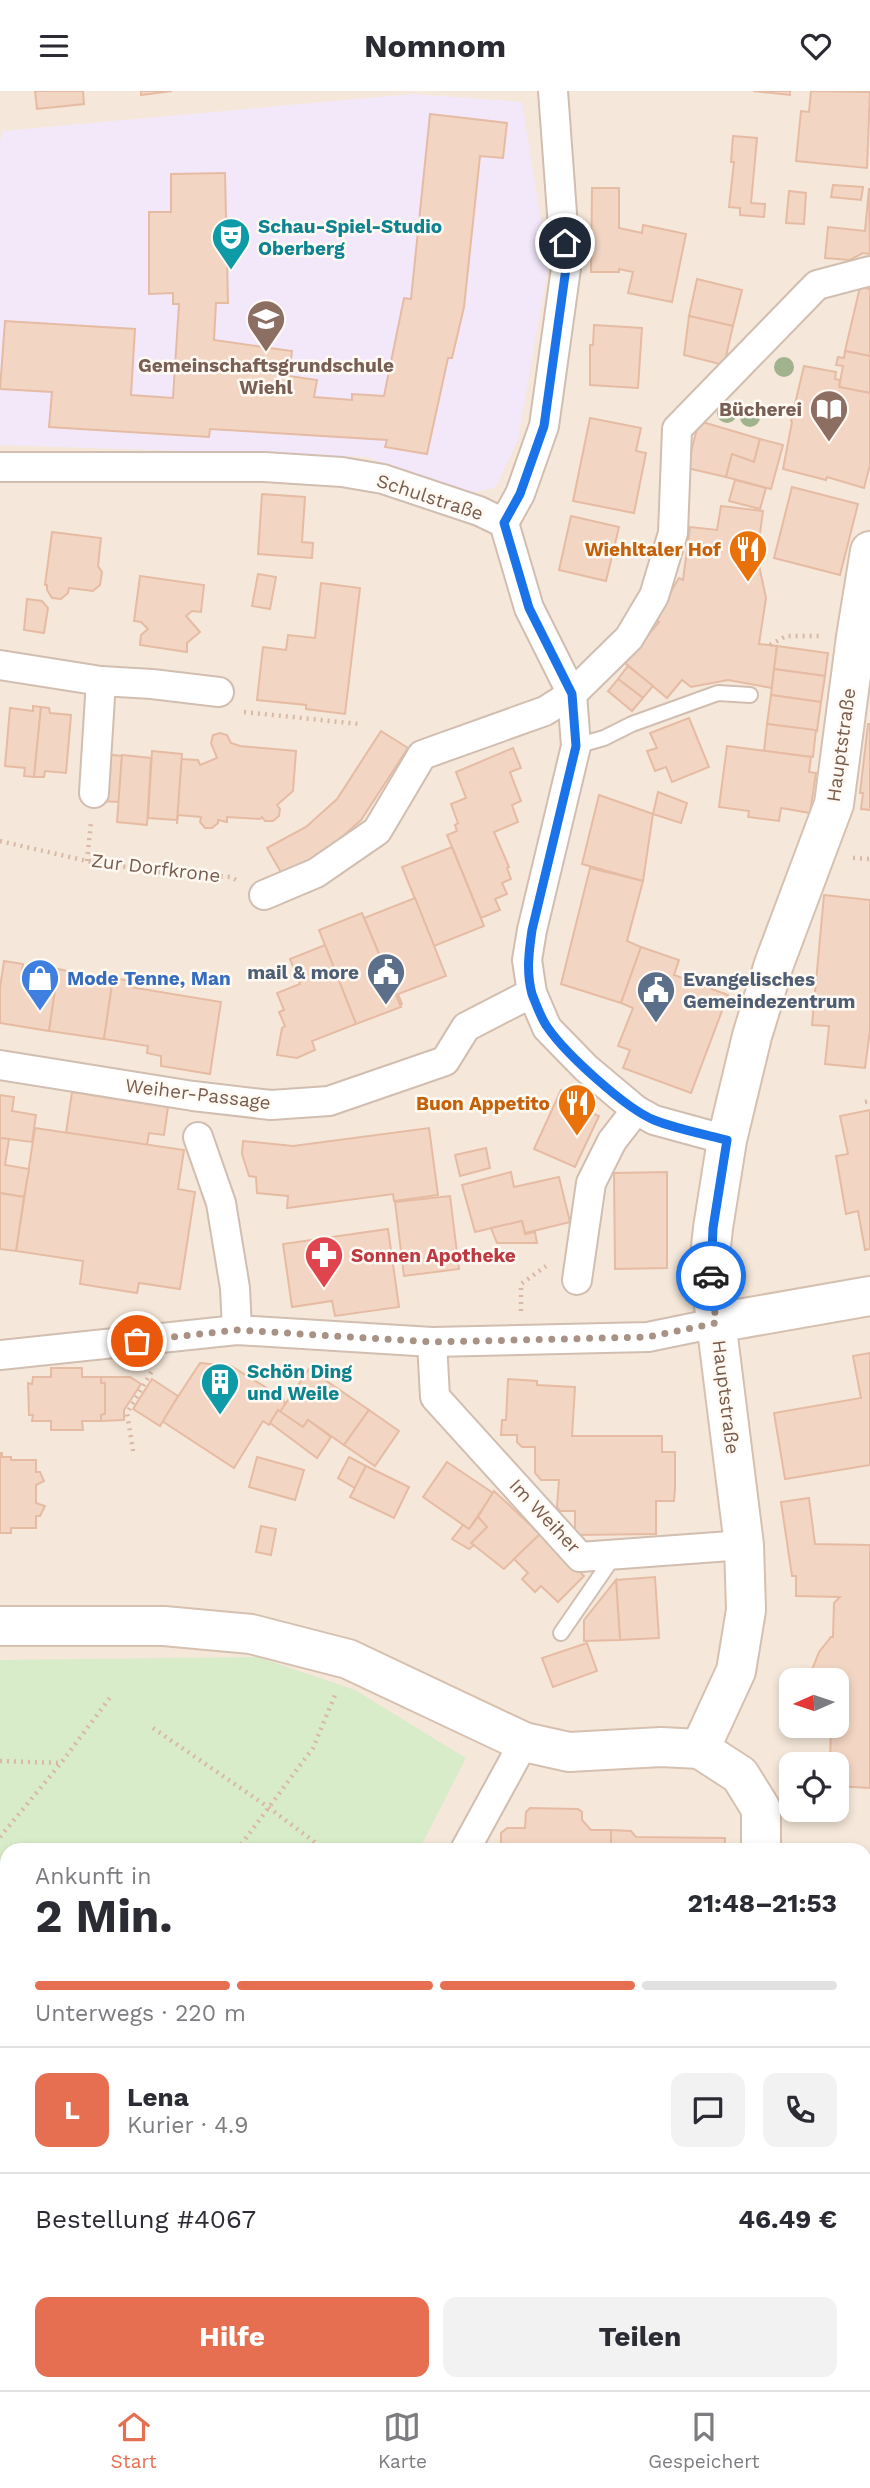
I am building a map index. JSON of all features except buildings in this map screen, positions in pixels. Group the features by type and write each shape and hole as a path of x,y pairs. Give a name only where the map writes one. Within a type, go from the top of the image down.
{"street":[{"path":"504,523 520,494 544,426 566,268 553,91"},
{"path":"264,895 316,873 377,831 422,755 545,711 572,694 629,638 654,596 673,533 677,429 817,285 870,271"},
{"name":"Schulstraße","path":"0,467 264,467 342,472 383,479 479,511 504,523 529,608 572,694 576,746 532,930 527,960 532,993 547,1028 586,1068 636,1110 654,1119 727,1140"},
{"name":"Hauptstraße","path":"699,1749 736,1671 746,1610 744,1545 709,1265 713,1228 727,1140 752,1036 774,964 834,804 870,551"},
{"path":"0,664 101,681 219,692"},
{"path":"94,793 101,681"},
{"name":"Weiher-Passage","path":"0,1065 193,1096 271,1105 329,1101 445,1061 466,1027 532,993"},
{"path":"577,1280 591,1183 612,1141 636,1110"},
{"path":"198,1137 221,1203 235,1288 237,1330"},
{"path":"0,1355 237,1330 432,1342 648,1337 870,1296"},
{"name":"Im Weiher","path":"432,1342 435,1397 580,1557 744,1545"},
{"path":"0,1626 164,1626 251,1634 348,1659 524,1742 569,1752 661,1747 699,1749 740,1775 761,1809 761,1843"},
{"path":"469,1843 524,1742"}],"lane":[{"path":"576,746 604,738 632,724 718,693 750,695"},
{"path":"561,1633 615,1555"}],"path":[{"path":"770,645 786,636 856,637"},
{"path":"219,692 241,712 359,724"},
{"name":"Zur Dorfkrone","path":"0,841 159,872 231,877 264,895"},
{"path":"521,1293 522,1284"},
{"path":"133,1451 127,1413 152,1372 165,1338"},
{"path":"242,1843 313,1748 348,1659"},
{"path":"0,1837 112,1695"},
{"path":"153,1728 316,1843"},
{"path":"0,1761 61,1763"}],"shaded area":[{"path":"0,91 870,91 870,1843 0,1843"},
{"name":"Gemeinschaftsgrundschule Wiehl","path":"413,94 522,102 548,266 518,440 495,488 461,494 368,457 0,445 0,142 3,131"}],"green space":[{"path":"258,1657 355,1690 466,1758 423,1843 0,1843 0,1660"}],"way so far":[{"path":"137,1341 237,1330 432,1342 648,1337 716,1323 711,1276"}],"place":[{"name":"Schau-Spiel-Studio Oberberg","path":"231,271"},
{"name":"Gemeinschaftsgrundschule Wiehl","path":"266,353"},
{"name":"Bücherei","path":"829,443"},
{"name":"Wiehltaler Hof","path":"748,583"},
{"name":"mail & more","path":"386,1006"},
{"name":"Mode Tenne, Man","path":"40,1012"},
{"name":"Evangelisches Gemeindezentrum","path":"656,1024"},
{"name":"Buon Appetito","path":"577,1137"},
{"name":"Sonnen Apotheke","path":"324,1289"},
{"name":"Schön Ding und Weile","path":"220,1416"}],"route":[{"path":"565,243 566,268 544,426 520,494 504,523 529,608 572,694 576,746 543,878 527,960 532,993 547,1028 586,1068 636,1110 654,1119 727,1140 713,1228 709,1265 711,1276"}]}
